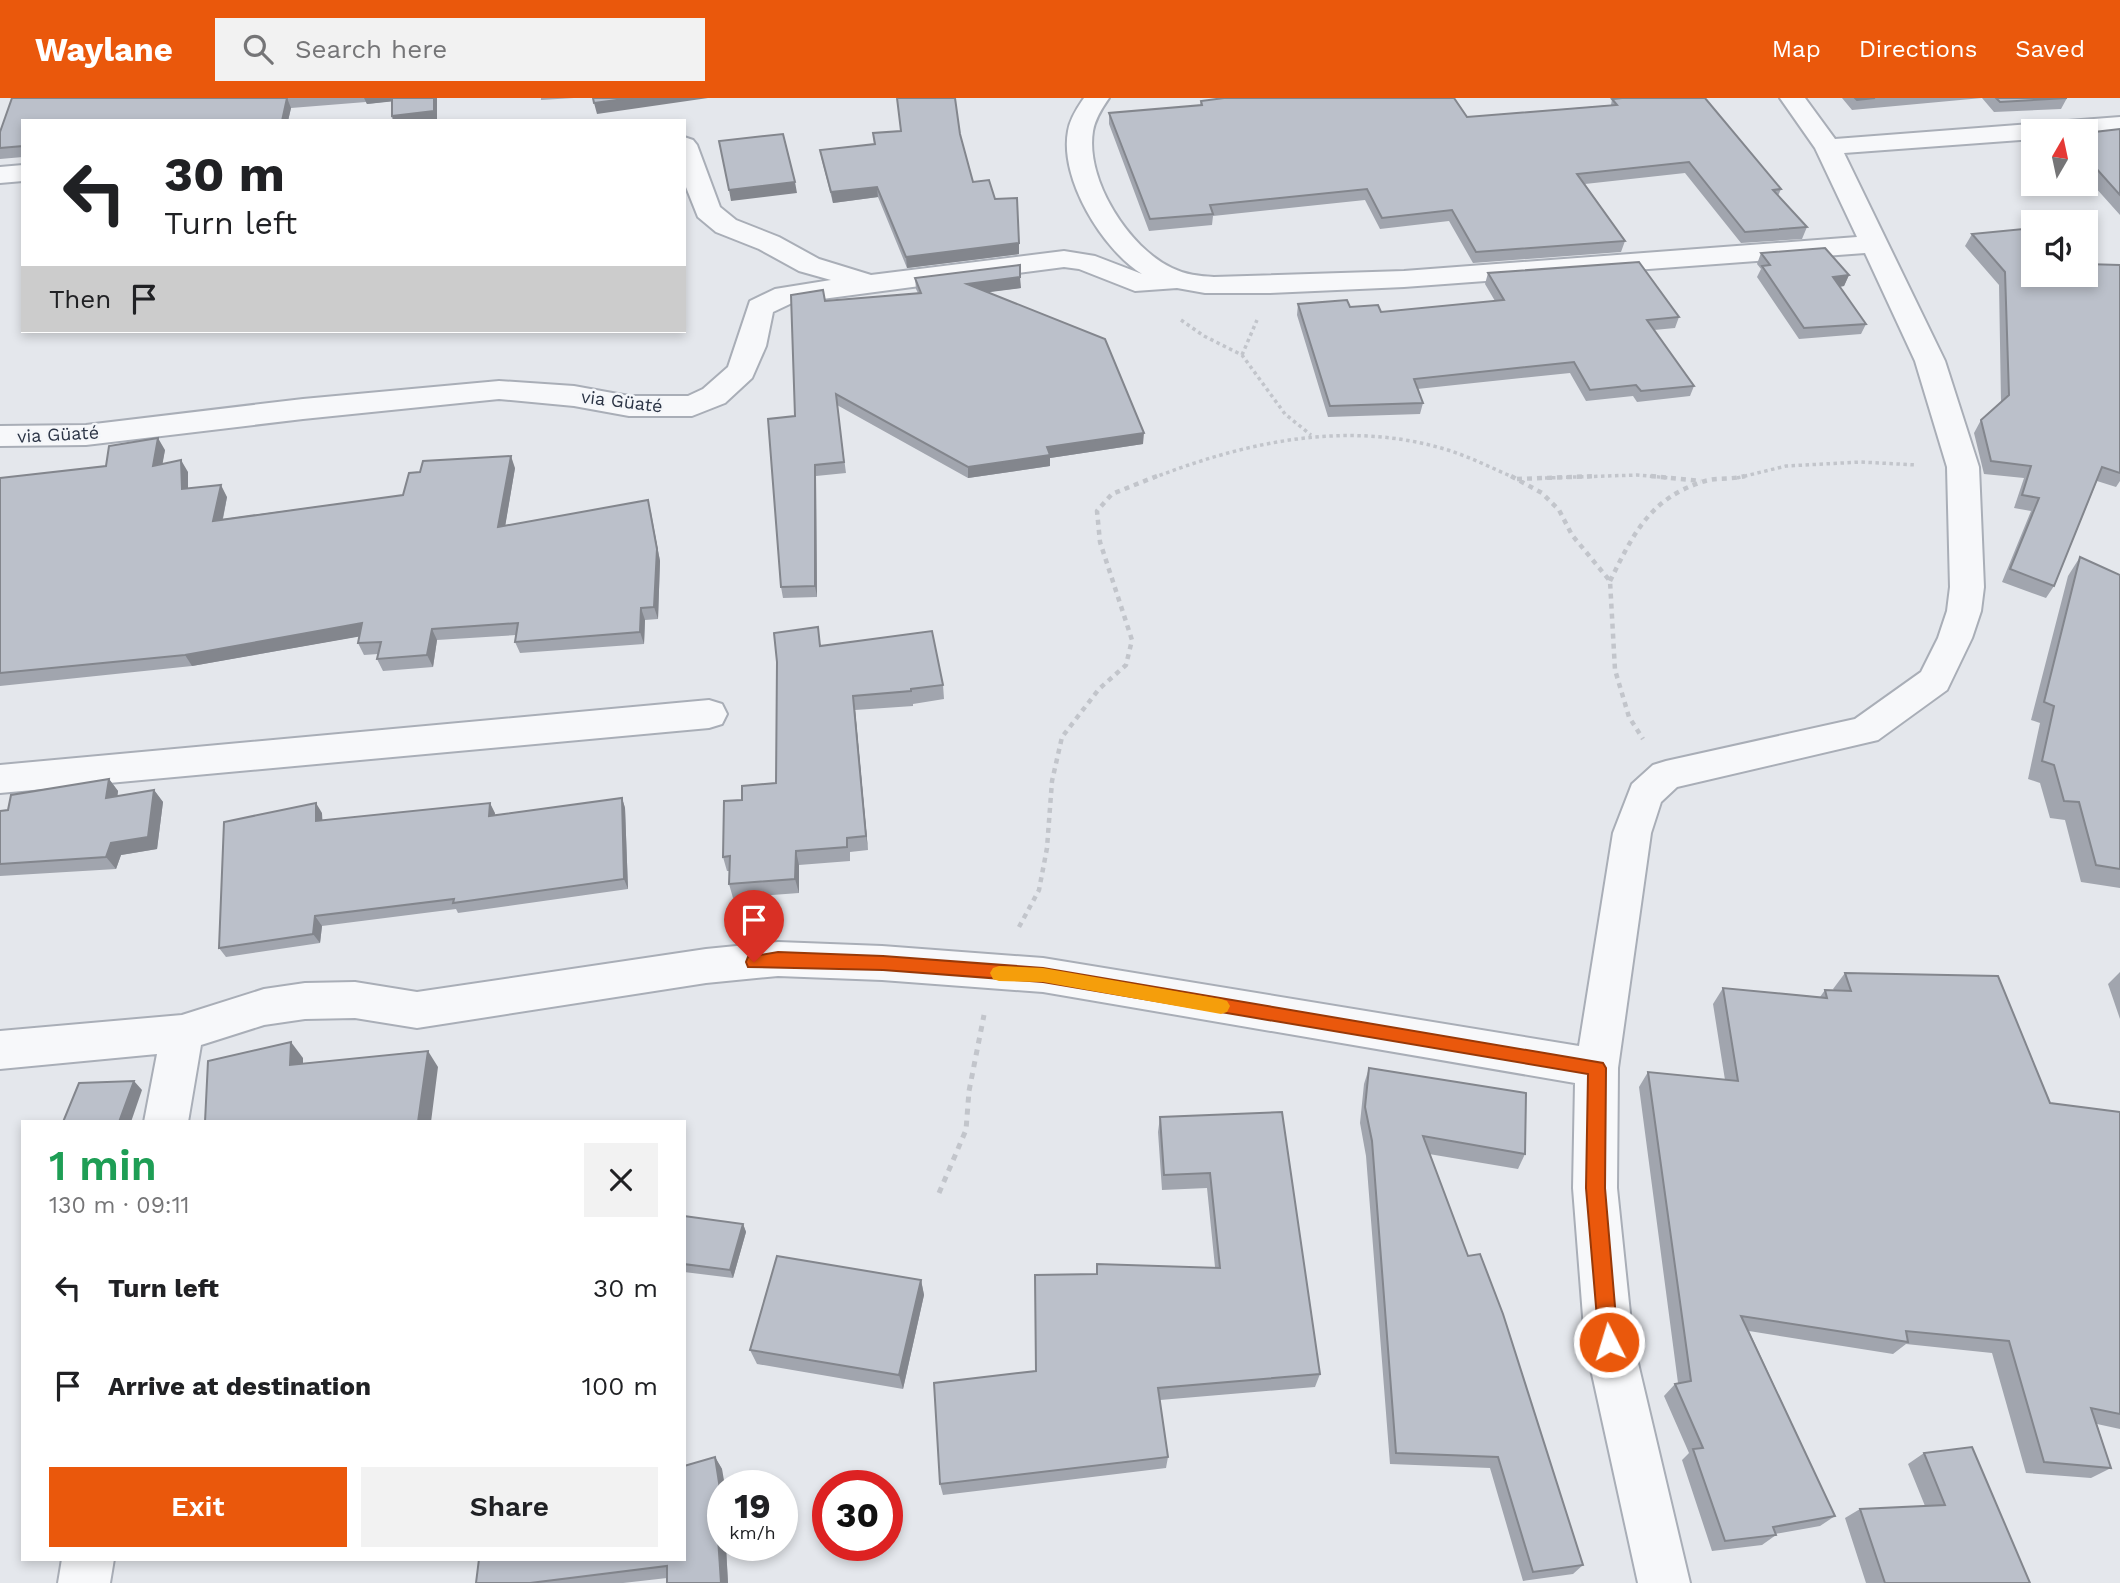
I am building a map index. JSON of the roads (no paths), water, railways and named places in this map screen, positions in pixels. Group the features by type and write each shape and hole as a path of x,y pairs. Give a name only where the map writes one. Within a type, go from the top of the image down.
{"street":[{"path":"1097,98 1086,115 1077,139 1083,168 1096,203 1130,251 1152,270 1177,280 1214,285 1316,285 1874,244"},
{"path":"1664,1583 1609,1342 1595,1188 1597,1068 1632,833 1645,794 1666,775 1866,730 1934,681 1955,638 1966,599 1963,467 1930,361 1828,148 1792,98"},
{"path":"2098,127 2120,125"},
{"path":"1828,148 2021,132"},
{"path":"686,150 708,211 726,226 769,243 809,265 841,276 880,284"},
{"path":"0,175 21,173"},
{"name":"via Güaté","path":"0,436 86,435 303,409 499,390 561,394 629,406 692,406 714,396 741,371 751,346 760,307 785,295 1064,259 1084,262 1135,283 1177,280"},
{"path":"0,779 709,714"},
{"path":"0,1050 182,1033 264,1007 305,1001 355,1000 416,1010 706,966 778,959 883,963 1043,975 1597,1068"},
{"path":"166,1120 182,1033"},
{"path":"84,1583 88,1561"}]}
